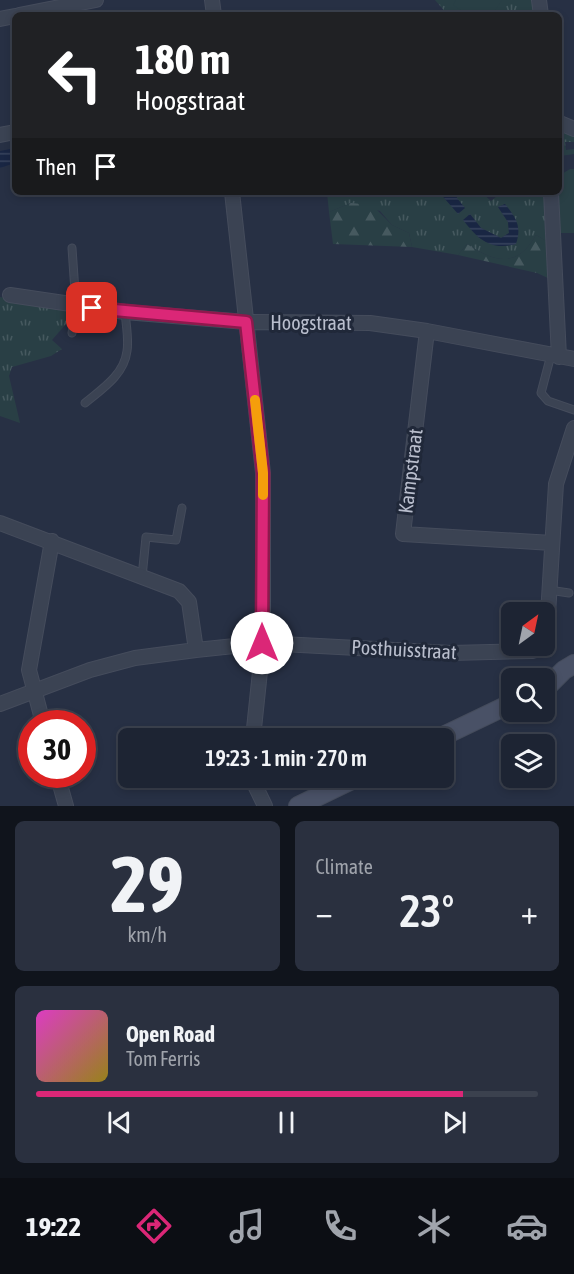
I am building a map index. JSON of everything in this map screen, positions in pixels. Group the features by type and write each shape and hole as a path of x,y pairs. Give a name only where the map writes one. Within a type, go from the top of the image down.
{"main road":[{"path":"555,681 574,668"},
{"path":"454,731 501,708"},
{"path":"298,806 335,788"}],"street":[{"path":"28,12 63,3 96,0"},
{"path":"232,195 263,473 262,643 254,728"},
{"path":"551,195 555,356"},
{"name":"Hoogstraat","path":"10,295 125,312 246,322 370,323 427,331 574,359"},
{"name":"Kampstraat","path":"427,331 403,534 552,543"},
{"path":"549,590 556,484 574,428"},
{"path":"0,523 179,591 189,602 196,650"},
{"path":"39,710 29,670 52,542"},
{"name":"Posthuisstraat","path":"0,704 90,670 135,658 262,643 451,653 532,651 546,647 549,590"},
{"path":"61,788 66,806"},
{"path":"256,788 265,806"}],"lane":[{"path":"72,248 75,306 72,333"},
{"path":"85,403 112,381 122,367 127,351 125,312"},
{"path":"555,356 541,393 548,401 574,410"},
{"path":"142,577 146,537 176,540 182,508"},
{"path":"549,590 569,593"}],"green space":[{"path":"435,0 532,0 534,12 445,12"},
{"path":"456,0 502,0 494,12 464,12 453,5"},
{"path":"562,129 574,132 574,142 565,142 566,150 574,149 574,154 562,156"},
{"path":"574,169 574,233 559,233 557,195 562,195 562,174"},
{"path":"327,195 442,195 459,214 456,195 484,195 491,201 496,195 547,195 548,242 536,235 521,253 505,259 487,255 467,244 458,255 412,247 409,233 392,225 380,211 351,203 329,212","holes":["505,204 515,244 496,245 478,237 470,214 481,228 501,238 509,233 508,222 498,207"]},
{"path":"351,203 372,205 392,225 409,233 412,247 333,244 329,212"},
{"path":"536,235 548,242 550,279 537,273 458,255 467,244 497,258 513,257 529,246"},
{"path":"0,297 64,308 68,317 66,324 52,340 62,349 51,356 12,367 9,376 20,423 0,416"}],"water":[{"path":"12,149 12,164 0,168 0,151"},
{"path":"442,195 456,195 465,208 458,214"},
{"path":"505,204 517,222 516,244 499,246 485,242 463,220 470,214 481,228 501,238 509,233 508,222 498,207"}],"slow traffic":[{"path":"255,400 263,473 263,495"}],"route":[{"path":"92,308 246,322 263,473 262,643"}]}
